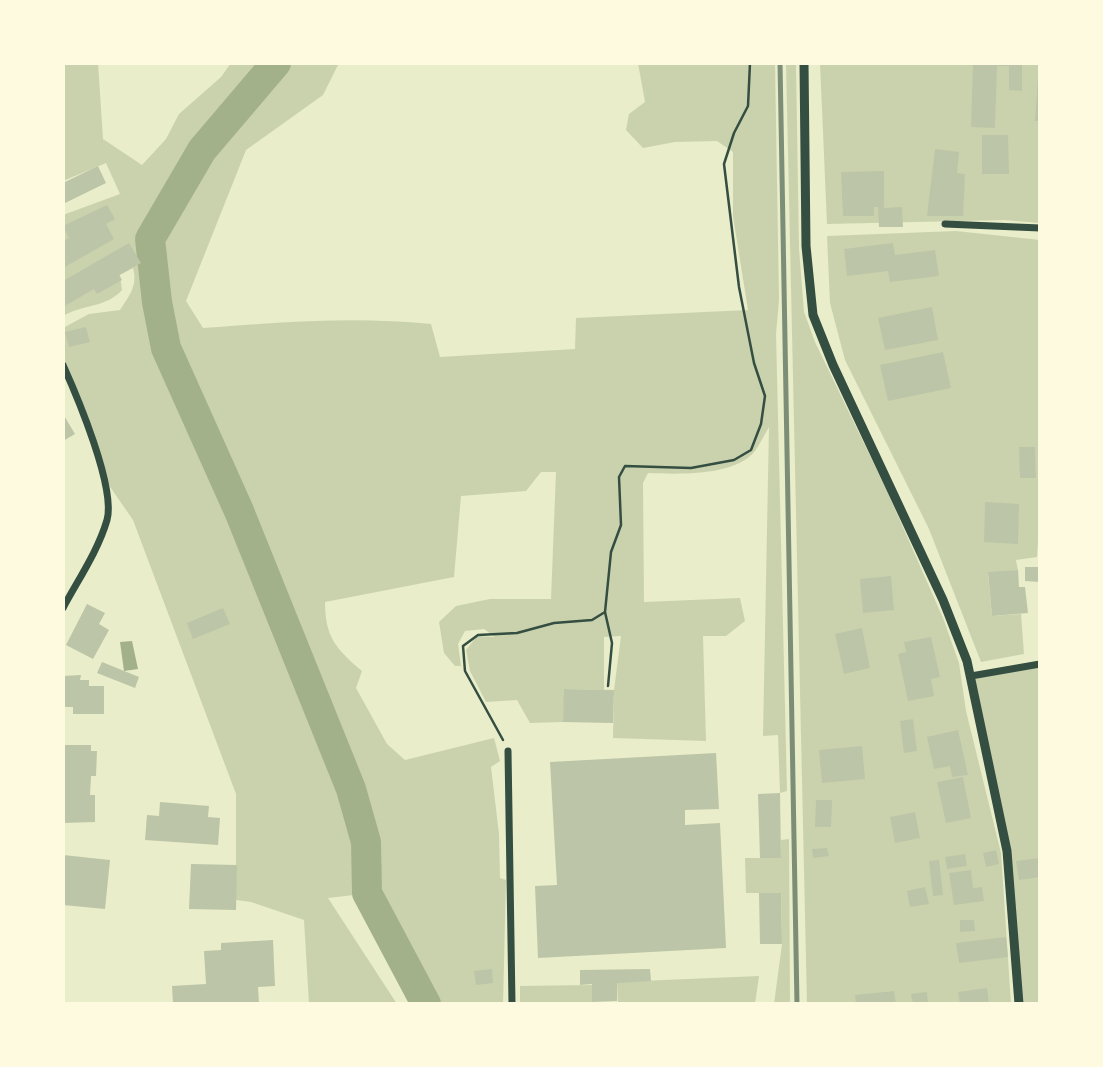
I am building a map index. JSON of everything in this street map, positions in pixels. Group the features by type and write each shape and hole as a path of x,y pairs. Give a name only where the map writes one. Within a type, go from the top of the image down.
{"street":[{"path":"804,63 806,246 813,315 832,365 943,600 971,676 1007,851 1019,1004"},
{"path":"946,224 1040,228"},
{"path":"63,365 83,409 104,481 108,518 63,608"},
{"path":"971,676 1040,664"},
{"path":"508,751 512,1004"}],"path":[{"path":"608,686 612,643 605,611 611,552 621,525 618,477 625,466 691,468 734,460 751,450 761,424 765,396 754,363 738,287 724,164 734,134 748,106 750,63"},
{"path":"508,751 465,671 463,646 478,635 517,633 554,623 592,620 605,611"}],"shaded area":[{"path":"63,63 98,63 103,139 142,165 166,139 179,114 221,77 231,63 266,63 193,144 155,213 147,238 154,302 163,348 235,514 348,790 362,842 363,894 328,898 397,1004 309,1004 304,920 251,902 236,900 236,794 133,520 106,481 85,408 63,356 63,328 89,314 120,310 132,290 134,274 133,268 120,275 122,290 116,296 63,316 63,215 120,194 106,163 63,181"},
{"path":"279,63 339,63 323,95 246,150 186,301 203,328 346,320 431,324 440,357 575,349 576,318 748,310 733,216 733,152 717,141 675,142 643,148 626,130 629,114 645,102 638,63 775,63 779,300 776,334 787,791 780,793 778,735 763,736 769,427 755,451 734,466 704,472 648,473 643,483 644,602 740,598 745,621 726,636 703,636 706,741 613,738 614,690 621,636 604,637 604,690 565,689 563,722 530,723 517,700 486,702 470,671 466,650 477,636 495,637 484,629 465,631 458,644 461,666 455,666 444,653 439,622 456,606 490,599 551,599 556,472 541,472 526,491 461,496 454,577 325,602 327,624 334,641 345,656 362,671 356,688 387,744 405,760 494,738 500,761 491,767 499,834 500,878 506,880 503,1004 429,1004 370,892 367,842 354,789 241,510 168,346 152,238 205,151"},
{"path":"786,63 796,63 799,249 804,312 815,342 887,491 943,618 959,663 966,711 1001,853 1011,1004 807,1004"},
{"path":"820,63 1040,63 1040,223 1004,220 827,224"},
{"path":"956,231 1040,240 1040,512 1037,557 1016,560 1018,570 988,573 992,616 1021,614 1024,654 981,662 929,529 845,360 830,303 827,236"},
{"path":"132,641 138,669 124,671 120,642"},
{"path":"1040,664 1040,1004 1019,1004 1007,851 971,676"},
{"path":"789,839 790,1004 774,1004 782,944 781,893 746,893 745,858 781,858 781,840"},
{"path":"759,976 755,1004 618,1004 617,982"},
{"path":"592,985 592,1004 520,1004 520,986"}],"building":[{"path":"973,63 1022,63 1022,91 1009,90 1009,66 997,66 995,128 971,127"},
{"path":"1038,77 1040,121 1035,121"},
{"path":"982,135 1008,135 1009,174 982,174"},
{"path":"935,149 959,152 957,173 965,174 963,216 927,216"},
{"path":"98,166 106,183 63,204 63,183"},
{"path":"884,171 884,208 902,207 903,227 879,227 878,207 874,207 874,216 843,216 841,172"},
{"path":"107,205 115,219 106,224 114,239 63,268 63,241 69,238 63,226"},
{"path":"129,243 141,263 119,275 122,280 97,294 94,289 63,307 63,281"},
{"path":"893,243 895,255 935,250 939,276 890,282 888,271 847,276 844,249"},
{"path":"932,307 938,340 885,350 878,318"},
{"path":"86,327 90,342 69,347 65,332"},
{"path":"943,352 951,388 888,401 880,365"},
{"path":"63,414 75,434 63,441"},
{"path":"1019,447 1035,447 1036,478 1020,478"},
{"path":"985,502 1019,504 1018,544 984,542"},
{"path":"1025,567 1040,567 1040,582 1025,581"},
{"path":"1018,570 1019,587 1025,587 1028,613 992,616 988,572"},
{"path":"891,576 894,610 863,613 860,579"},
{"path":"87,604 105,613 99,624 109,630 93,659 66,645"},
{"path":"223,608 230,624 193,639 187,623"},
{"path":"862,628 870,668 844,674 835,634"},
{"path":"931,637 940,677 931,679 934,696 908,701 898,654 906,652 904,642"},
{"path":"102,662 139,677 135,688 97,673"},
{"path":"81,675 80,680 89,680 89,686 104,686 104,714 73,714 73,707 63,707 63,676"},
{"path":"564,689 614,690 613,723 563,722"},
{"path":"913,719 917,751 904,753 900,721"},
{"path":"958,730 968,775 952,777 950,766 934,769 927,737"},
{"path":"63,745 91,745 91,751 97,751 96,776 91,776 90,795 95,795 95,822 63,823"},
{"path":"862,746 865,779 822,783 819,750"},
{"path":"716,753 719,809 685,810 685,825 720,823 726,948 538,958 535,886 557,885 550,762"},
{"path":"963,777 971,818 946,823 937,782"},
{"path":"780,793 781,858 760,858 758,794"},
{"path":"816,800 832,800 831,827 815,827"},
{"path":"160,802 209,806 208,817 220,818 218,845 145,840 147,815 159,816"},
{"path":"915,812 920,838 895,843 890,817"},
{"path":"827,848 829,856 813,858 812,849"},
{"path":"996,850 999,864 986,867 983,853"},
{"path":"965,854 967,866 947,869 945,857"},
{"path":"63,855 110,860 105,909 63,905"},
{"path":"1040,858 1040,877 1019,880 1016,861"},
{"path":"939,860 943,895 933,896 929,861"},
{"path":"191,864 237,865 236,910 189,909"},
{"path":"971,870 973,888 982,887 984,901 954,905 949,873"},
{"path":"925,887 929,904 910,907 907,891"},
{"path":"759,893 781,893 782,944 760,944"},
{"path":"960,920 974,920 975,931 960,932"},
{"path":"1006,937 1008,957 959,963 956,943"},
{"path":"273,940 275,986 258,987 259,1004 173,1004 172,986 206,984 204,951 221,950 221,943"},
{"path":"492,969 493,983 476,985 474,971"},
{"path":"650,969 651,981 617,983 617,1001 592,1002 592,984 580,985 580,970"},
{"path":"987,988 989,1004 960,1004 958,992"},
{"path":"894,991 896,1004 856,1004 855,995"},
{"path":"927,992 928,1004 913,1004 911,994"}],"waterway":[{"path":"276,63 202,150 150,239 157,302 166,348 239,511 351,789 366,842 367,893 426,1004"}],"railway":[{"path":"780,63 797,1004"}]}
